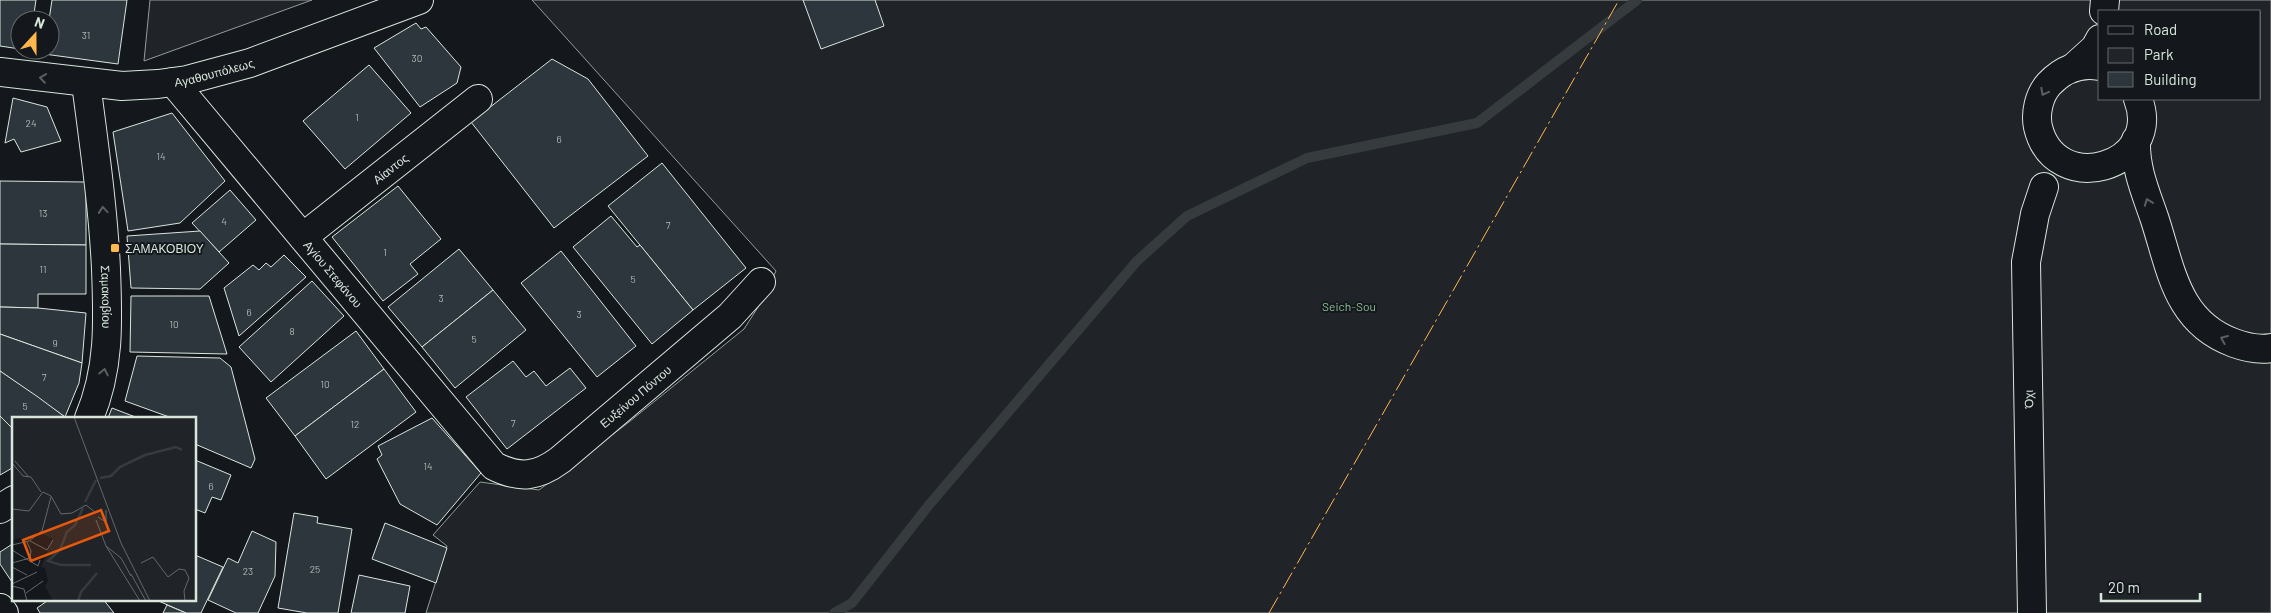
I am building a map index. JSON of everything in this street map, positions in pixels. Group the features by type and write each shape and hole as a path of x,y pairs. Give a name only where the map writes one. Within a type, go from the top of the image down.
{"main road":[{"name":"Αγαθουπόλεως","path":"0,72 122,86 173,82 214,74 250,63 419,0"},
{"path":"2087,66 2098,43"},
{"name":"Όχι","path":"2032,613 2026,262 2034,214 2044,187 2046,162 2037,120 2039,103 2046,87 2058,74 2087,66"},
{"name":"Αγίου Στεφάνου","path":"173,82 494,466"},
{"name":"Σαμακοβίου","path":"86,83 103,208 108,337 101,387 89,417"},
{"name":"Αίαντος","path":"303,237 478,99"},
{"path":"2041,137 2050,152 2063,162 2079,168 2096,169 2112,164 2126,154 2136,140 2142,124 2141,107 2138,100"},
{"path":"2136,140 2135,160 2143,187 2172,276 2194,318 2207,330 2222,338 2255,348 2271,348"},
{"path":"2044,187 2060,174 2079,168"},
{"name":"Ευξείνου Πόντου","path":"494,466 510,474 524,475 551,467 730,316 761,282"},
{"path":"0,510 12,501"},
{"path":"0,608 4,613"}],"green space":[{"path":"150,0 312,0 144,61"},
{"name":"Seich-Sou","path":"532,0 2271,0 2271,613 426,613 447,546 433,535 480,482 539,490 629,422 744,329 762,301 776,271"}],"building":[{"path":"0,0 36,0 34,10 10,10 10,48 0,46"},
{"path":"52,0 127,0 118,64 60,56 60,10 50,10"},
{"path":"803,0 875,0 884,26 821,49"},
{"path":"416,23 421,29 426,27 461,67 457,83 420,107 374,48"},
{"path":"552,59 588,79 648,156 554,228 471,122"},
{"path":"369,65 411,113 345,169 303,121"},
{"path":"13,98 47,107 61,141 21,152 14,139 5,143"},
{"path":"172,113 225,181 180,223 128,231 113,132"},
{"path":"662,163 746,268 693,310 608,206"},
{"path":"0,181 86,182 86,245 0,244"},
{"path":"398,186 441,239 410,264 418,274 383,301 332,237"},
{"path":"230,190 256,220 219,252 192,223"},
{"path":"611,216 637,247 640,245 693,310 652,344 573,247"},
{"path":"200,231 229,263 200,289 131,288 127,236"},
{"path":"0,244 86,245 86,294 38,294 38,308 0,307"},
{"path":"459,249 493,290 422,347 388,307"},
{"path":"561,251 636,346 597,377 521,283"},
{"path":"284,255 306,277 239,336 224,288 253,265 259,270 266,263 271,267"},
{"path":"312,281 344,316 271,382 239,347"},
{"path":"493,290 526,330 455,388 422,347"},
{"path":"131,296 209,296 227,354 130,352"},
{"path":"0,307 38,308 86,313 82,363 0,334"},
{"path":"356,331 384,369 295,436 266,398"},
{"path":"0,334 82,363 79,383 65,417 0,371"},
{"path":"137,356 220,358 231,367 255,459 251,468 196,444 196,417 169,417 125,401"},
{"path":"513,361 526,377 534,371 546,386 570,368 586,388 507,449 466,397"},
{"path":"384,369 416,412 326,479 295,436"},
{"path":"0,371 65,417 12,417 12,428 0,416"},
{"path":"112,408 135,417 108,417"},
{"path":"0,416 12,428 12,468 0,475"},
{"path":"432,418 481,473 437,525 400,504 377,459 382,455 378,446"},
{"path":"196,460 231,475 221,500 212,497 205,513 196,509"},
{"path":"294,513 318,517 317,523 352,529 338,613 307,613 278,608"},
{"path":"385,523 447,548 436,583 372,559"},
{"path":"252,531 276,542 275,576 258,613 236,613 208,600 228,558 238,563"},
{"path":"12,544 12,582 0,564 0,552"},
{"path":"196,555 223,567 201,613 186,613 156,600 196,600"},
{"path":"359,575 410,586 405,613 351,613"},
{"path":"49,600 104,600 114,613 40,613 37,608"},
{"path":"167,605 186,613 163,613"}],"waterway":[{"path":"834,613 852,603 929,505 1137,261 1187,216 1307,158 1477,123 1637,0"}],"power":[{"path":"1269,613 1619,0"}],"place":[{"name":"ΣΑΜΑΚΟΒΙΟΥ","path":"115,248"}]}
